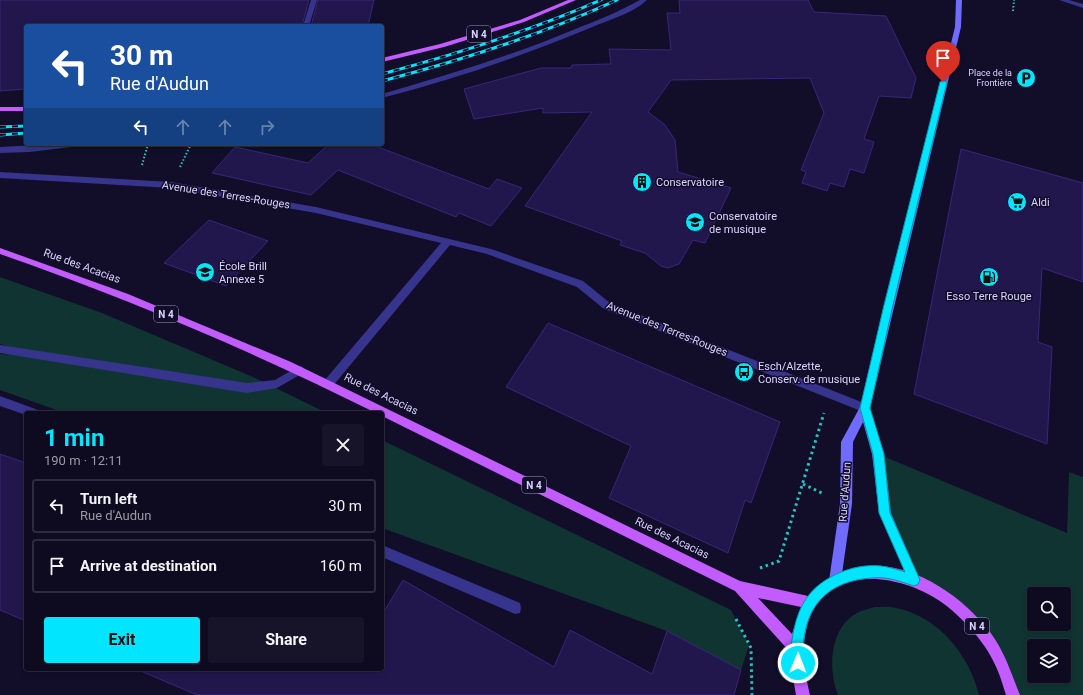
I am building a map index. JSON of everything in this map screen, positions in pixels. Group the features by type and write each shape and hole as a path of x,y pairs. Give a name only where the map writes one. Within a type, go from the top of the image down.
{"main road":[{"name":"N 4","path":"384,60 456,42 522,21 573,0"},
{"path":"0,109 24,108"},
{"name":"Rue des Acacias","path":"0,251 120,294 299,370 383,411"},
{"name":"Rue des Acacias","path":"384,412 739,587 810,604"},
{"name":"N 4","path":"803,695 798,676 797,649 801,624 810,604 821,590 835,581 858,572 886,572 914,580 948,599 978,628 1002,663 1013,695"},
{"name":"Rue des Acacias","path":"739,587 797,649"}],"street":[{"path":"307,24 314,0"},
{"path":"384,95 463,73 552,41 627,10 644,0"},
{"name":"Rue d'Audun","path":"835,581 846,504 847,442 865,408 905,236 958,27 959,0"},
{"path":"1062,0 1083,6"},
{"path":"0,150 59,146"},
{"name":"Avenue des Terres-Rouges","path":"0,175 170,185 316,210 488,251 580,284 607,306 865,408"},
{"path":"328,384 448,241"},
{"path":"0,349 247,388 277,384 299,370"},
{"path":"0,401 28,411"},
{"name":"Rue d'Audun","path":"865,408 878,454 885,513 914,580"},
{"path":"384,553 514,608"}],"path":[{"path":"1013,11 1014,0"},
{"path":"170,185 190,146"},
{"path":"752,695 751,648 731,610 748,564 757,569 779,561 830,394"}],"green space":[{"path":"0,277 102,313 253,377 323,411 59,411 0,390 0,354 37,356 0,344"},
{"path":"384,441 731,610 749,645 741,670 667,631 384,529"},
{"path":"878,454 1067,533 1069,472 1083,477 1083,695 1013,695 978,628 914,580 885,513"},
{"path":"875,607 891,607 911,612 925,619 938,629 960,652 975,680 979,695 838,695 832,662 836,639 848,620 859,612"}],"building":[{"path":"0,0 309,0 303,24 24,24 24,89 0,91"},
{"path":"318,0 374,0 368,24 312,24"},
{"path":"679,0 808,0 814,12 886,16 916,78 911,98 879,96 864,139 874,142 864,173 850,169 844,187 830,183 827,191 802,183 806,172 801,170 824,113 810,78 671,80 648,112 665,125 675,140 678,172 731,188 705,243 693,240 679,264 668,268 661,266 645,253 620,245 622,241 525,206 592,112 543,113 543,108 474,119 464,89 541,68 571,68 572,65 611,64 609,49 671,50 667,13 680,13"},
{"path":"327,146 375,146 489,189 497,179 522,188 491,226 459,213 456,217 338,170 311,195 212,173 235,147 308,163"},
{"path":"961,149 1083,183 1083,282 1042,268 1038,342 1052,347 1047,444 914,394"},
{"path":"209,220 268,241 226,286 164,263"},
{"path":"548,323 780,422 751,503 745,500 728,553 609,498 631,446 506,387"},
{"path":"0,454 24,462 24,620 0,610"},
{"path":"403,580 554,667 570,630 652,674 667,631 741,670 734,695 197,695 141,671 384,671 384,612"}],"railway":[{"path":"384,73 520,32 601,0"},
{"path":"384,80 501,46 588,13 617,0"},
{"path":"0,127 24,126"},
{"path":"0,135 24,133"}],"place":[{"name":"Place de la Frontière","path":"1026,78"},
{"name":"Conservatoire","path":"642,182"},
{"name":"Aldi","path":"1017,202"},
{"name":"Conservatoire de musique","path":"695,222"},
{"name":"École Brill Annexe 5","path":"205,272"},
{"name":"Esso Terre Rouge","path":"989,277"},
{"name":"Esch/Alzette, Conserv. de musique","path":"744,372"}],"route":[{"path":"798,663 797,649 801,624 810,604 821,590 835,581 858,572 886,572 914,580 885,513 878,454 865,408 888,305 943,82"}]}
